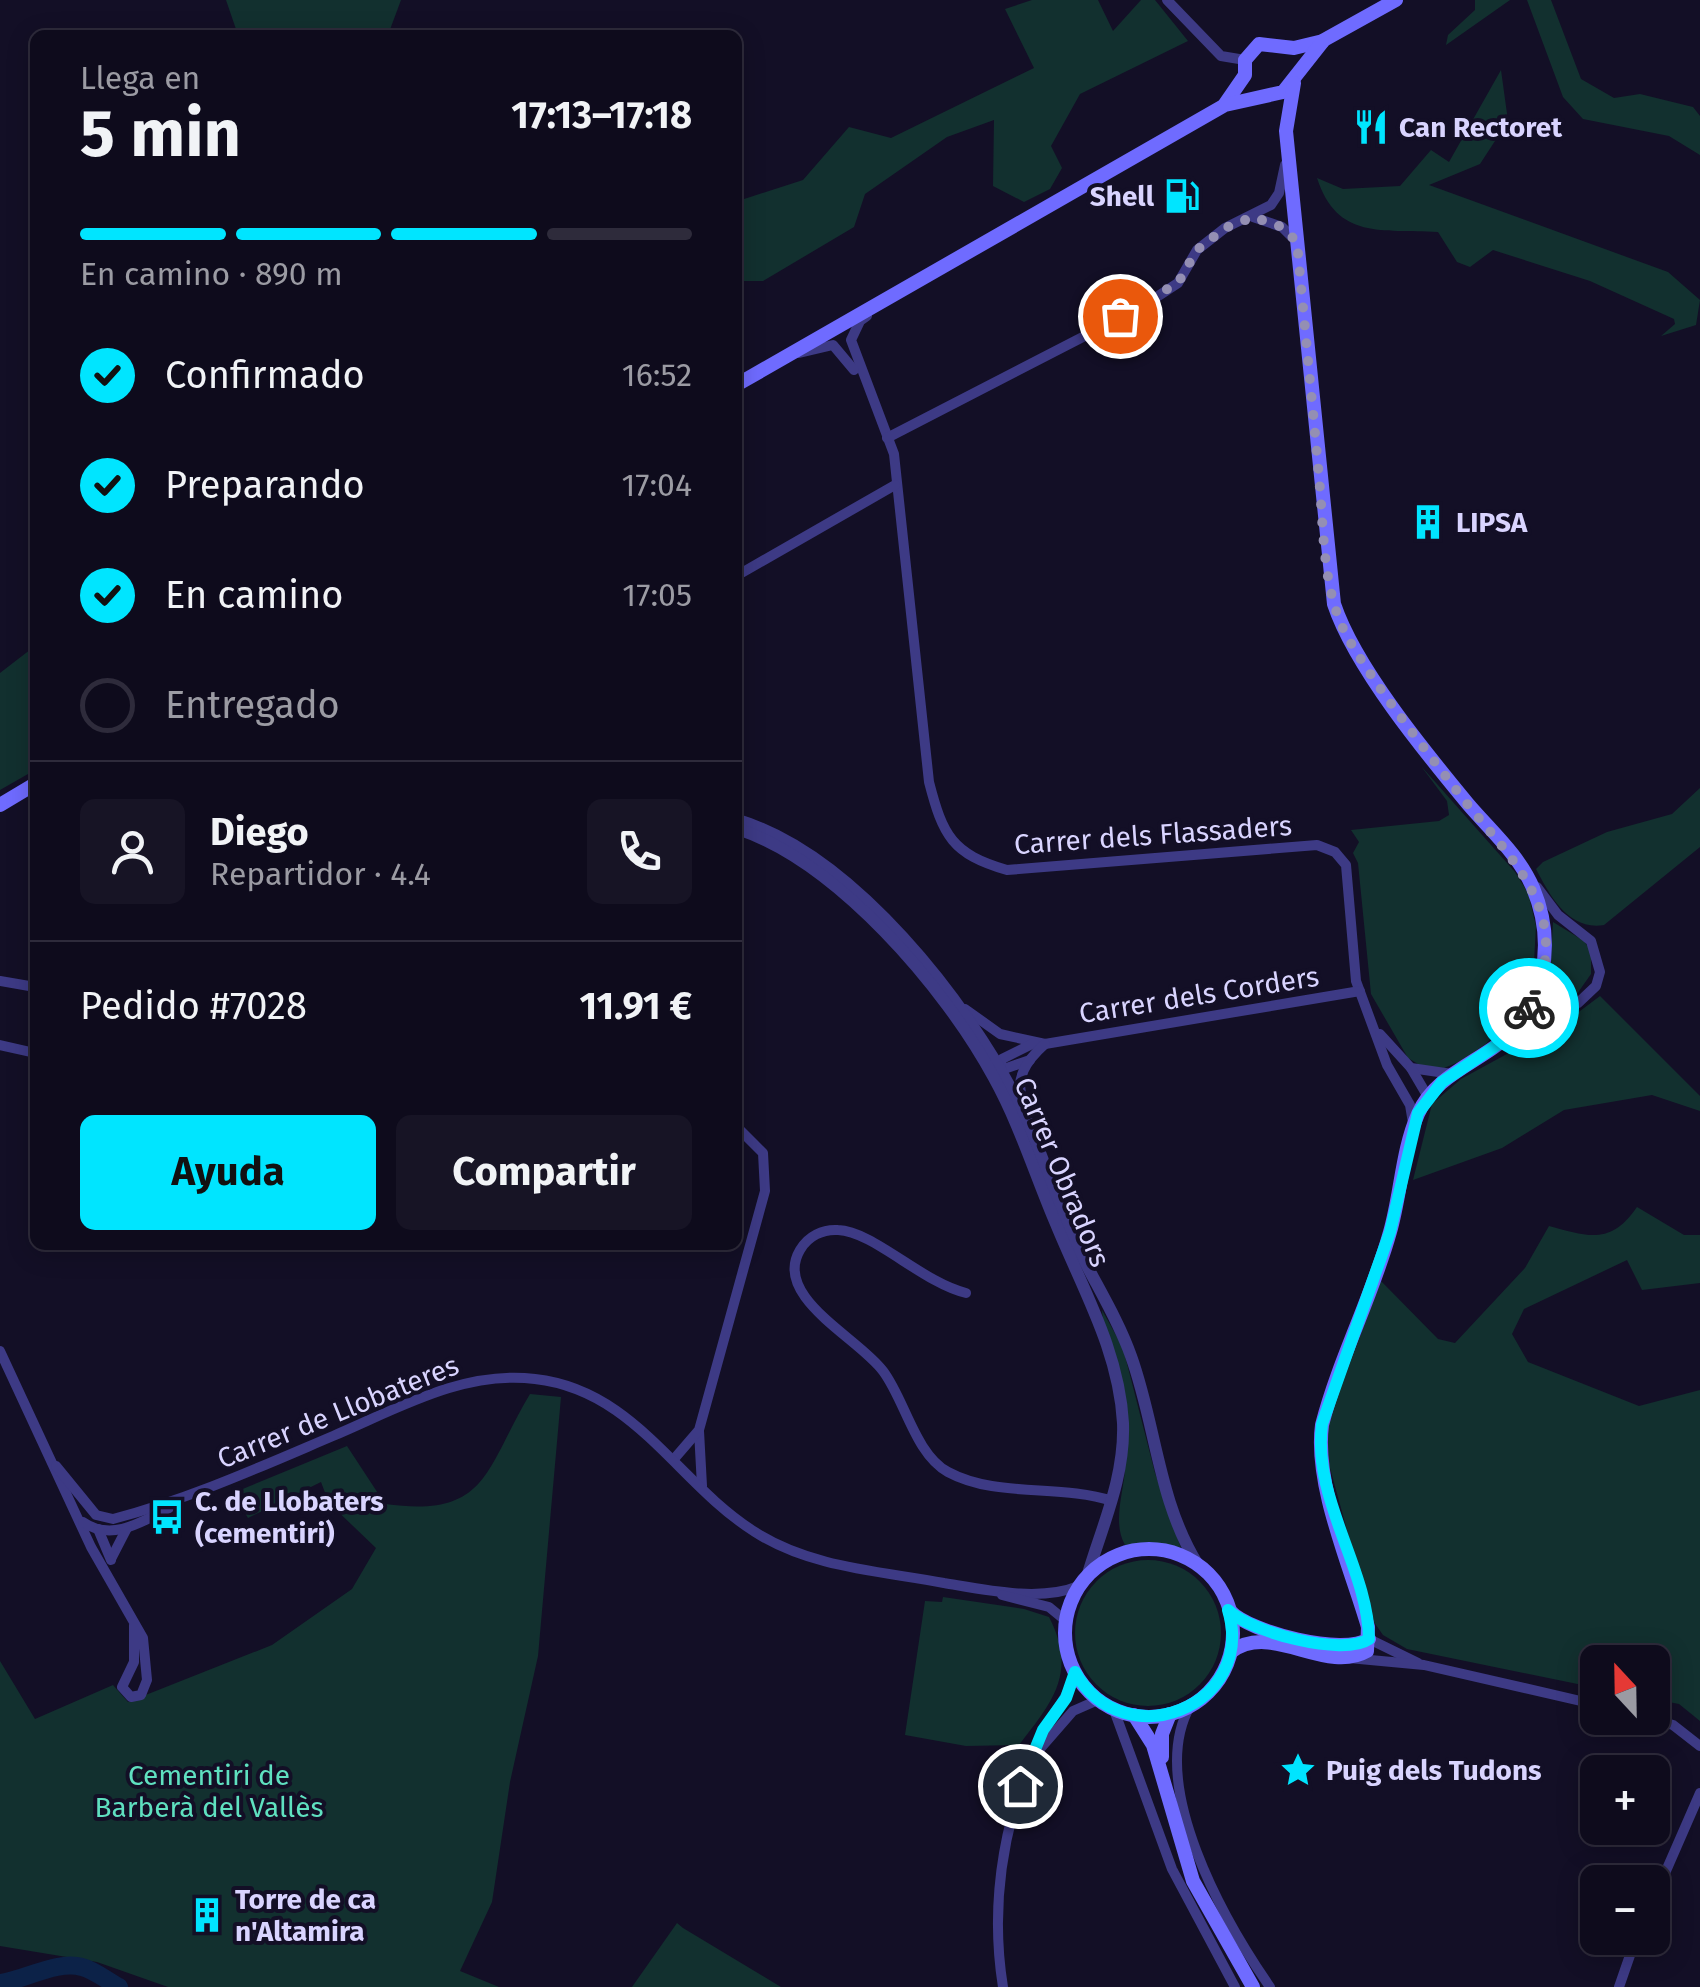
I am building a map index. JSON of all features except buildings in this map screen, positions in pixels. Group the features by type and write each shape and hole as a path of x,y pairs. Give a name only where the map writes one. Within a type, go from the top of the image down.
{"main road":[{"path":"1225,105 1250,51 1268,42 1287,48 1324,40 1396,0"},
{"path":"742,382 1225,105 1282,92 1324,40"},
{"path":"1230,1652 1258,1641 1349,1658 1367,1651 1369,1639 1325,1480 1320,1438 1326,1408 1390,1232 1413,1129 1428,1097 1453,1074 1500,1043 1530,1007 1544,960 1542,915 1524,870 1433,758 1340,622 1328,567 1287,139 1296,77 1287,48"},
{"path":"1245,67 1287,139"},
{"path":"0,804 30,787"},
{"path":"1146,1549 1198,1564 1218,1586 1228,1610 1230,1652 1218,1680 1190,1706 1170,1714 1134,1715 1114,1710 1098,1700 1075,1672 1066,1647 1066,1622 1083,1581 1108,1560 1146,1549"},
{"path":"1228,1610 1257,1630 1348,1647 1369,1639"},
{"path":"1162,1778 1162,1734 1170,1714"},
{"path":"1134,1715 1148,1734 1193,1882 1254,1987"}],"street":[{"path":"1167,0 1222,56 1245,67"},
{"path":"887,438 1143,306 1178,283 1197,250 1225,228 1253,217 1279,193 1287,139"},
{"path":"1253,217 1282,227 1297,242"},
{"name":"Carrer dels Flassaders","path":"908,286 860,321 853,332 856,364 887,438 896,485 928,782 939,821 955,846 976,861 1008,870 1317,846 1335,852 1346,865 1360,991 1387,1064 1402,1088 1413,1129"},
{"name":"Carrer dels Flassaders","path":"772,364 833,345 846,355 870,396"},
{"path":"742,573 896,485"},
{"path":"742,823 789,843 828,869 916,956 949,993 999,1067 1032,1130"},
{"path":"742,824 813,868 916,956"},
{"name":"Carrer Obradors","path":"742,831 813,868 881,932 952,1013 992,1074 1031,1155 1107,1340 1118,1382 1121,1470 1083,1581"},
{"path":"1500,1043 1534,1019 1578,1003 1596,986 1600,972 1592,940 1558,915 1524,870"},
{"path":"0,981 30,986"},
{"name":"Carrer dels Corders","path":"999,1067 1014,1050 1040,1043 1360,991"},
{"name":"Carrer dels Corders","path":"949,993 978,1021 1000,1034 1040,1043"},
{"path":"952,1013 961,1018 989,1060 999,1067 1030,1060"},
{"name":"Carrer dels Flassaders","path":"1376,1029 1411,1068 1428,1097"},
{"name":"Carrer dels Corders","path":"1030,1060 1040,1043"},
{"path":"0,1044 30,1051"},
{"path":"1030,1060 1022,1072 1019,1092 1060,1222 1126,1342 1164,1484 1179,1529 1198,1564"},
{"path":"999,1067 998,1076 1030,1142 1031,1155"},
{"path":"1411,1068 1453,1074"},
{"path":"1402,1088 1428,1097"},
{"path":"702,1486 699,1430 766,1191 763,1153 742,1132"},
{"path":"966,1293 925,1277 861,1236 838,1230 816,1234 804,1243 794,1266 799,1291 883,1370 929,1454 944,1470 970,1480 1112,1501"},
{"path":"0,1350 81,1520 102,1528"},
{"name":"Carrer de Llobateres","path":"102,1528 186,1497 450,1386 529,1378 589,1393 618,1409 757,1534 806,1557 986,1590 1049,1606 1066,1622"},
{"path":"674,1459 699,1430"},
{"path":"56,1466 96,1516 111,1560"},
{"name":"Carrer de Llobateres","path":"102,1528 127,1528 186,1497"},
{"path":"102,1528 109,1574 134,1625 146,1651 144,1688 141,1695 132,1697 124,1693 122,1682 134,1662 138,1643 134,1625"},
{"path":"109,1574 111,1560 127,1528"},
{"name":"Carrer de Llobateres","path":"986,1590 1056,1593 1083,1581"},
{"path":"1369,1639 1424,1666"},
{"path":"1349,1658 1424,1666 1580,1701"},
{"path":"1003,1987 998,1889 1007,1825 1043,1730 1066,1698 1075,1672"},
{"path":"1029,1762 1073,1711 1098,1700"},
{"path":"1190,1706 1183,1718 1180,1758 1191,1838 1226,1918 1270,1987"},
{"path":"1114,1710 1172,1868 1234,1987"},
{"path":"1670,1724 1700,1746"},
{"path":"1669,1865 1700,1793"},
{"path":"1619,1987 1630,1955"}],"green space":[{"path":"226,0 401,0 390,30 236,30"},
{"path":"1032,0 1098,0 1113,31 1141,0 1155,0 1188,41 1080,94 1051,146 1062,168 1050,189 1024,202 993,186 994,120 947,137 865,194 854,227 763,281 742,281 742,200 803,180 849,127 891,138 1034,68 1005,9"},
{"path":"1475,0 1510,0 1446,45 1448,35 1475,10"},
{"path":"1527,0 1551,0 1581,79 1614,98 1640,94 1693,107 1700,116 1700,155 1669,136 1583,119 1563,97"},
{"path":"1501,70 1508,121 1480,164 1429,185 1668,272 1700,300 1696,325 1661,336 1675,324 1674,319 1590,281 1493,250 1470,267 1457,262 1438,232 1364,227 1336,212 1317,178 1343,189 1400,186 1431,150 1449,162"},
{"path":"30,650 30,773 0,790 0,673"},
{"path":"1421,766 1515,872 1528,893 1536,926 1533,980 1524,1003 1486,1044 1444,1068 1423,1067 1408,1058 1371,994 1358,863 1353,853 1359,842 1351,830 1439,821 1449,815 1447,801"},
{"path":"1700,788 1700,847 1604,925 1581,923 1554,900 1536,869 1543,862 1607,832 1672,814"},
{"path":"1553,922 1584,941 1591,951 1591,974 1572,1001 1537,1011 1550,975"},
{"path":"1600,996 1700,1096 1700,1111 1652,1095 1564,1110 1502,1148 1413,1180 1432,1104 1461,1079 1516,1049 1538,1025 1572,1017"},
{"path":"1637,1207 1684,1235 1700,1235 1700,1283 1642,1290 1627,1260 1524,1309 1512,1334 1528,1362 1639,1406 1700,1390 1700,1721 1679,1704 1670,1702 1670,1645 1580,1645 1580,1685 1407,1649 1383,1635 1371,1618 1324,1446 1331,1412 1381,1281 1438,1339 1455,1343 1525,1268 1549,1226 1598,1235 1618,1228"},
{"path":"1102,1310 1123,1348 1155,1473 1182,1551 1154,1544 1125,1545 1121,1536 1125,1450"},
{"name":"Cementiri de Barberà del Vallès","path":"530,1394 561,1397 538,1656 510,1782 492,1902 460,1971 499,1987 168,1987 97,1962 0,1946 0,1661 35,1719 113,1685 128,1702 272,1645 352,1589 376,1548 329,1503 321,1482 248,1518 233,1493 347,1446 385,1504 445,1504 464,1496 479,1483"},
{"path":"1148,1560 1176,1566 1200,1581 1215,1605 1221,1633 1215,1661 1200,1685 1176,1700 1148,1706 1120,1700 1096,1685 1081,1661 1075,1633 1081,1605 1096,1581 1120,1566"},
{"path":"943,1597 1024,1609 1049,1617 1061,1655 1061,1671 1051,1700 1019,1745 966,1746 905,1735 925,1601 942,1602"},
{"path":"677,1923 683,1928 781,1987 632,1987"}],"waterway":[{"path":"0,1983 72,1966 91,1971 119,1987"}],"way so far":[{"path":"1120,316 1178,283 1197,250 1225,228 1253,217 1282,227 1297,242 1334,604 1345,633 1366,666 1463,798 1516,859 1532,886 1542,915 1545,947 1538,991 1529,1008"}],"place":[{"name":"Can Rectoret","path":"1371,127"},
{"name":"Shell","path":"1182,196"},
{"name":"LIPSA","path":"1428,522"},
{"name":"C. de Llobaters (cementiri)","path":"167,1517"},
{"name":"Puig dels Tudons","path":"1298,1770"},
{"name":"Torre de ca n'Altamira","path":"207,1915"}],"route":[{"path":"1020,1786 1043,1730 1066,1698 1075,1672 1087,1690 1114,1710 1159,1716 1197,1702 1218,1680 1233,1640 1228,1610 1240,1622 1257,1630 1348,1647 1369,1639 1325,1480 1320,1450 1326,1408 1390,1232 1418,1113 1442,1082 1500,1043 1529,1008"}]}
